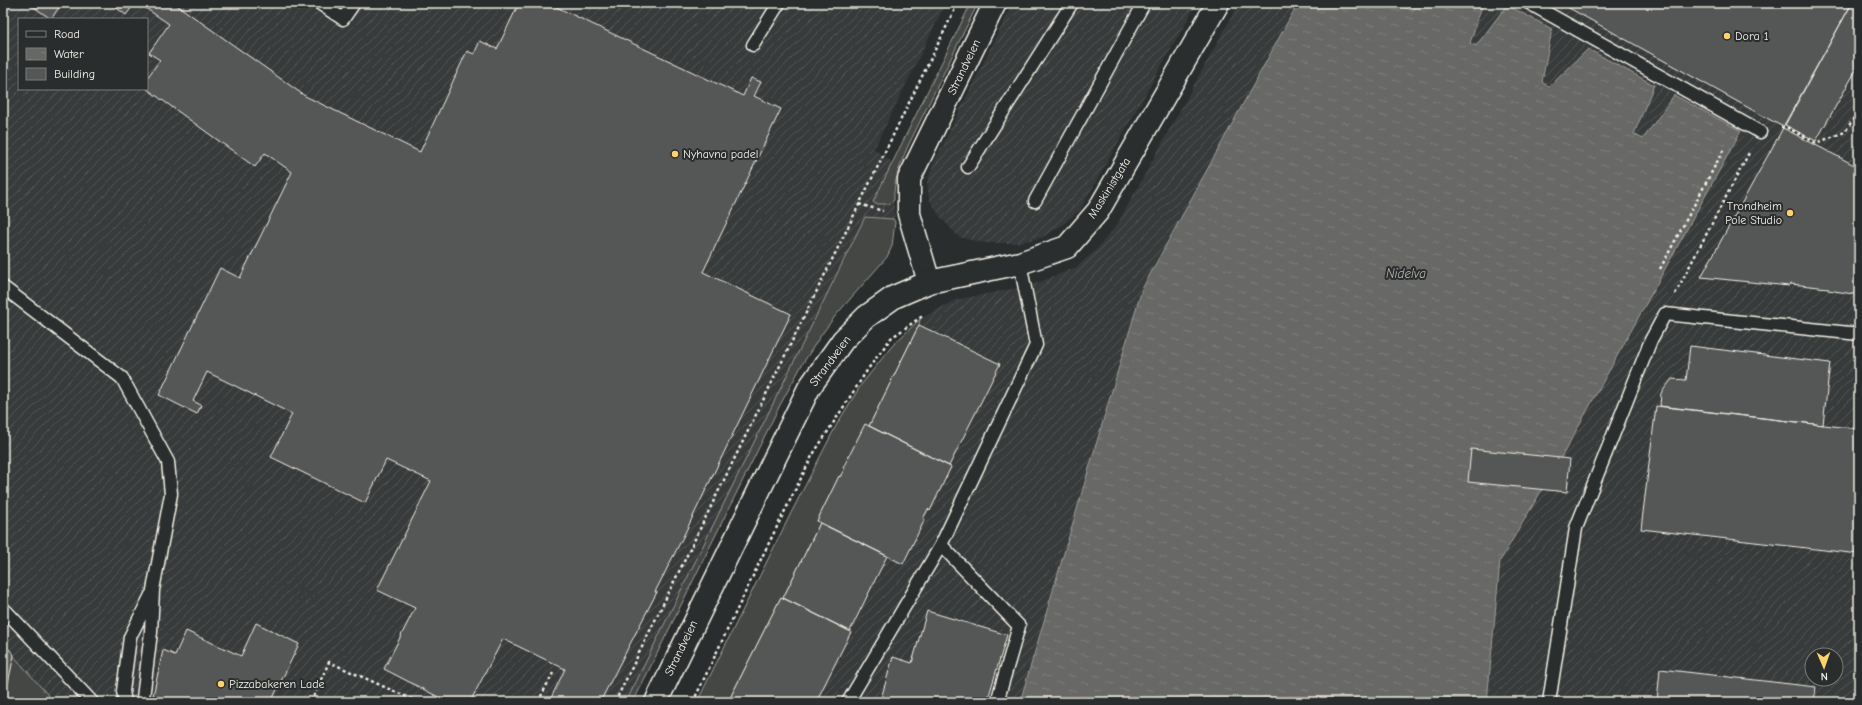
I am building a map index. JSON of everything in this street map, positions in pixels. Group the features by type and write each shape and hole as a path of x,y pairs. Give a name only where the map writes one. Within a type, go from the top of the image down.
{"main road":[{"name":"Strandveien","path":"656,702 809,388 843,340 866,317 894,297 929,282 909,214 910,179 996,3"},
{"name":"Maskinistgata","path":"929,282 1020,263 1066,247 1098,211 1218,3"}],"lane":[{"path":"319,3 343,19 354,3"},
{"path":"753,45 779,3"},
{"path":"968,167 1072,3"},
{"path":"1034,201 1143,5 1138,3"},
{"path":"1530,3 1760,132"},
{"path":"848,702 941,545 1036,345 1020,263"},
{"path":"3,287 122,378 168,462 171,494 153,590 151,632 143,698 141,702"},
{"path":"1549,702 1576,528 1651,340 1665,314 1859,334"},
{"path":"941,545 1019,626 997,702"},
{"path":"125,702 123,691 130,636 153,590"},
{"path":"3,608 92,702"}],"path":[{"path":"615,702 958,3"},
{"path":"1665,314 1760,132 1786,127 1816,143 1845,132 1859,110"},
{"path":"1660,269 1724,149"},
{"path":"693,702 812,456 868,369 891,338 926,313"},
{"path":"311,702 329,662 418,702"},
{"path":"538,702 553,673"}],"shaded area":[{"path":"3,3 946,3 874,149 899,167 893,192 895,222 892,246 887,257 836,315 803,363 780,405 634,702 3,702"},
{"path":"971,3 978,3 907,148 896,180 894,200 889,204 876,204 873,202"},
{"path":"1013,3 1197,3 1080,210 1061,226 1041,238 1015,243 984,243 959,237 941,218 929,199 927,182 934,162"},
{"path":"1239,3 1298,3 1142,289 1020,702 697,702 837,424 861,385 892,346 920,319 955,300 1032,285 1077,267 1097,249 1118,223"},
{"path":"1404,3 1418,3 1412,11 1402,6"},
{"path":"1483,3 1859,3 1859,702 1487,702 1500,561 1566,449 1674,95 1643,139 1634,134 1589,49 1550,87 1542,83 1552,29 1476,46 1470,43"},
{"path":"865,217 893,219 895,222 892,246 887,257 836,315 803,363 780,405 635,698 631,699 630,702 626,702"},
{"path":"920,319 919,325 869,426 839,477 817,521 820,523 783,598 781,597 728,702 697,702 837,424 861,385 892,346"},
{"path":"12,654 54,702 3,702"}],"water":[{"name":"Nidelva","path":"1298,3 1404,3 1403,6 1412,11 1418,3 1483,3 1470,43 1476,46 1507,5 1552,29 1542,82 1549,87 1588,49 1654,85 1634,134 1643,139 1674,95 1741,131 1566,449 1500,561 1487,702 1020,702 1142,289"}],"building":[{"path":"28,3 62,3 52,18"},
{"path":"110,3 135,3 126,15"},
{"path":"138,3 174,3 305,96 420,152 467,51 474,54 480,41 497,49 519,3 548,3 743,96 751,78 761,82 754,96 781,109 703,272 791,314 655,592 657,592 600,702 549,702 565,669 503,639 470,702 448,702 384,669 415,608 377,590 431,481 386,460 365,503 271,457 292,414 207,372 193,401 201,405 197,414 159,395 220,268 240,278 292,172 265,153 255,167 148,90 148,77 160,60 149,53 169,24"},
{"name":"Dora 1","path":"1560,3 1852,3 1783,127"},
{"path":"1852,3 1859,3 1859,65 1816,141 1785,125"},
{"path":"1783,128 1856,166 1859,159 1859,295 1828,290 1828,288 1791,284 1789,286 1701,277"},
{"path":"919,325 1000,364 949,466 869,426"},
{"path":"1690,346 1830,363 1823,425 1660,406 1661,393 1672,379 1686,380"},
{"path":"1656,406 1859,429 1859,554 1641,529"},
{"path":"865,424 951,467 930,511 928,509 923,519 925,519 903,564 817,521 839,476 840,477 845,468 843,468"},
{"path":"1471,449 1570,459 1567,492 1468,482"},
{"path":"820,523 887,556 850,631 783,598"},
{"path":"781,597 851,632 816,702 728,702"},
{"path":"927,611 1007,635 987,702 880,702 893,657 912,663"},
{"path":"256,623 299,644 271,702 166,702 153,696 163,650 175,655 186,631 241,656"},
{"path":"3,642 14,655 4,702 3,702"},
{"path":"1660,669 1804,686 1804,687 1816,687 1814,702 1657,702"}],"place":[{"name":"Dora 1","path":"1727,36"},
{"name":"Nyhavna padel","path":"675,154"},
{"name":"Trondheim Pole Studio","path":"1790,213"},
{"name":"Pizzabakeren Lade","path":"221,684"}]}
